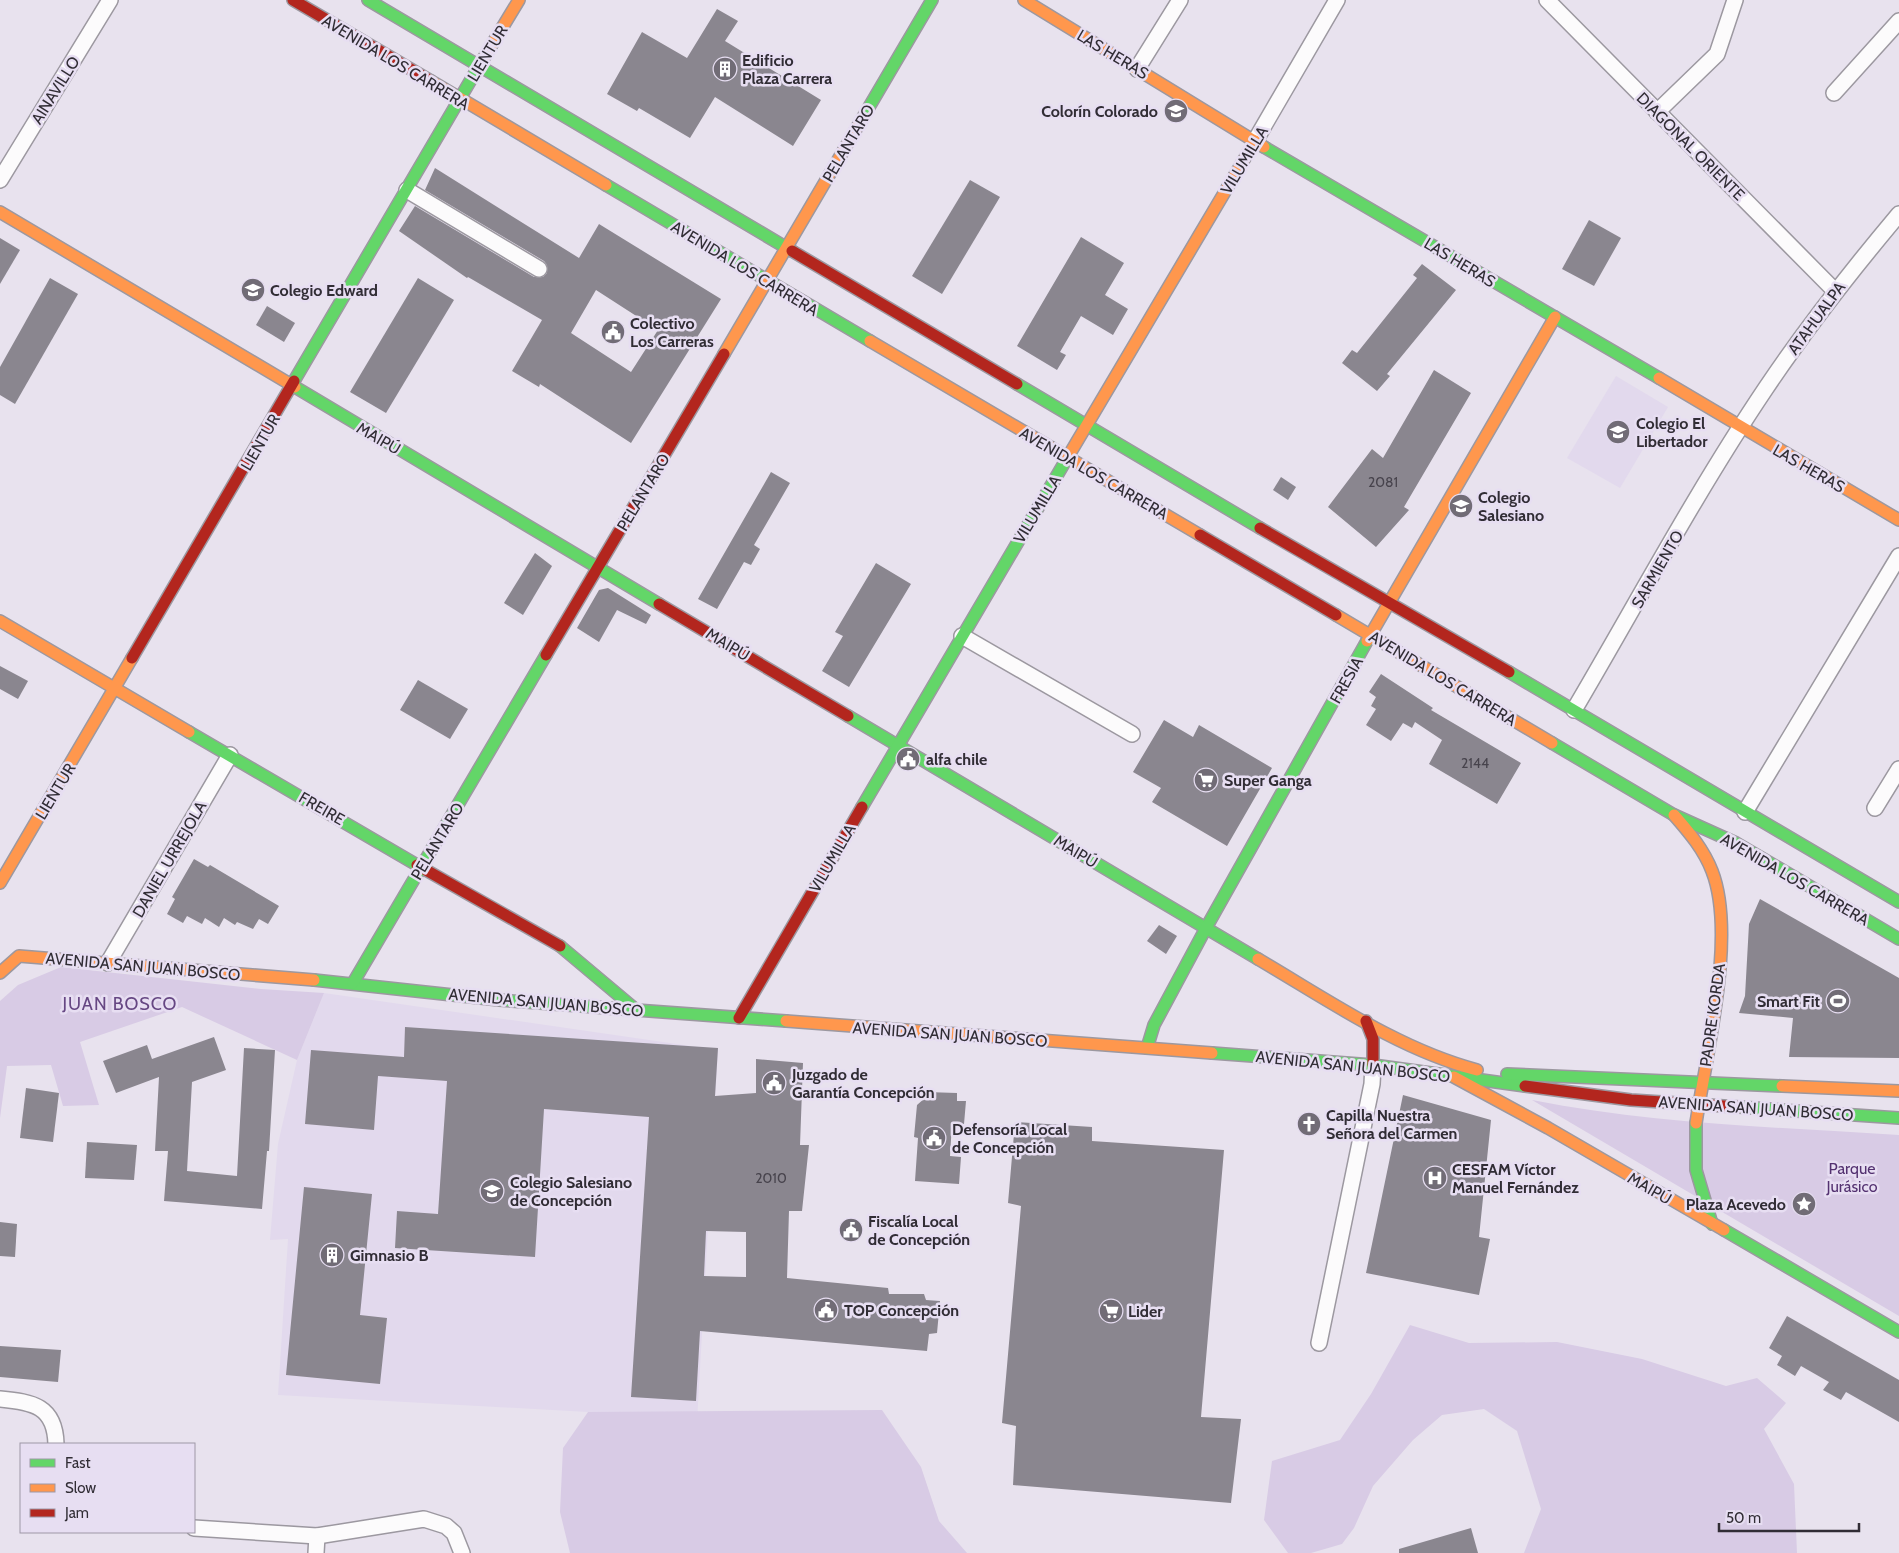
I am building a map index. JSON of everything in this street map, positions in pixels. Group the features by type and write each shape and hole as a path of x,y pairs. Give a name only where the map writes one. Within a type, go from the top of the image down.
{"main road":[{"name":"AVENIDA LOS CARRERA","path":"293,0 1674,815 1736,843 1899,939"},
{"name":"AVENIDA LOS CARRERA","path":"368,0 1086,426 1899,902"},
{"name":"LIENTUR","path":"0,883 519,0"},
{"name":"PELANTARO","path":"353,983 932,0"},
{"name":"LAS HERAS","path":"1024,0 1255,141 1899,520"},
{"name":"VILUMILLA","path":"739,1018 962,636 1255,141"},
{"name":"MAIPÚ","path":"0,212 1206,928 1402,1042 1460,1067"},
{"name":"FRESIA","path":"1147,1048 1154,1026 1206,928 1371,635 1554,317"},
{"name":"FREIRE","path":"0,620 556,943 573,955 635,1009"},
{"name":"PADRE KORDA","path":"1674,815 1691,833 1706,855 1718,888 1723,922 1713,1019 1693,1148 1694,1164 1712,1224"},
{"path":"1691,833 1717,848"},
{"name":"AVENIDA SAN JUAN BOSCO","path":"0,957 19,956 353,983 499,1000 1373,1066 1631,1100 1899,1118"},
{"path":"0,973 19,956"},
{"path":"1366,1021 1373,1040 1373,1066"},
{"name":"AVENIDA SAN JUAN BOSCO","path":"1460,1067 1520,1074 1899,1091"},
{"name":"MAIPÚ","path":"1451,1076 1548,1128 1899,1332"}],"street":[{"name":"AINAVILLO","path":"0,180 110,0"},
{"path":"1137,68 1180,0"},
{"name":"VILUMILLA","path":"1255,141 1337,0"},
{"name":"DIAGONAL ORIENTE","path":"1547,0 1835,291"},
{"path":"1657,112 1717,54 1724,38 1734,0"},
{"path":"1834,93 1899,21"},
{"path":"407,190 539,269"},
{"name":"ATAHUALPA","path":"1740,428 1835,291 1899,214"},
{"name":"SARMIENTO","path":"1574,710 1740,428"},
{"path":"1745,812 1899,556"},
{"path":"962,636 1132,734"},
{"name":"DANIEL URREJOLA","path":"108,963 230,755"},
{"path":"1875,808 1891,793 1899,769"},
{"path":"1320,1343 1372,1084 1373,1066"},
{"path":"0,1399 29,1403 46,1412 54,1427 56,1443"},
{"path":"195,1528 318,1536 424,1519 446,1526 454,1533 462,1553"},
{"path":"316,1553 318,1536"}],"shaded area":[{"name":"Colegio El Libertador","path":"1616,376 1668,407 1620,488 1567,458"},
{"name":"Colegio Salesiano de Concepción","path":"324,993 718,1050 697,1422 588,1412 278,1395 288,1239 270,1240 278,1144 297,1060"}],"green space":[{"path":"61,967 261,989 324,993 297,1060 182,1007 80,1042 99,1105 63,1106 51,1065 7,1066 0,1118 0,1001 18,985"},
{"name":"Plaza Acevedo","path":"1532,1100 1669,1120 1899,1135 1899,1316"},
{"path":"1410,1325 1469,1343 1557,1342 1642,1359 1726,1386 1757,1378 1786,1403 1764,1429 1794,1484 1797,1553 1524,1553 1541,1509 1517,1431 1484,1409 1442,1415 1413,1440 1373,1486 1354,1528 1342,1544 1311,1553 1288,1553 1264,1520 1272,1461 1340,1440 1371,1394"},
{"path":"882,1410 921,1467 939,1521 967,1553 570,1553 560,1512 563,1448 588,1412"}],"building":[{"name":"Edificio Plaza Carrera","path":"717,9 738,21 725,41 821,100 793,146 715,97 690,138 639,108 637,111 607,94 642,32 687,58"},
{"path":"435,168 579,258 599,224 721,299 631,443 540,384 539,387 512,371 542,320 467,278 399,231 415,206 534,277 543,277 547,273 547,265 544,261 425,190","holes":["596,290 658,330 631,372 571,333"]},
{"path":"970,180 1000,197 942,294 912,276"},
{"path":"1589,220 1621,238 1594,286 1562,269"},
{"path":"1081,237 1124,263 1105,295 1128,309 1113,335 1081,316 1060,352 1066,355 1057,370 1017,346"},
{"path":"0,238 20,250 0,284"},
{"path":"1422,264 1456,290 1387,374 1390,376 1377,391 1342,363 1352,350 1357,353 1417,278 1413,275"},
{"path":"50,278 78,294 15,404 0,395 0,367"},
{"path":"418,278 454,300 386,413 350,392"},
{"path":"267,306 295,323 284,342 256,325"},
{"path":"1434,370 1471,393 1404,507 1409,510 1376,547 1328,507 1372,449 1383,458"},
{"path":"771,472 790,483 754,545 760,549 751,565 744,562 717,609 698,599"},
{"path":"1281,477 1296,487 1288,500 1273,490"},
{"path":"535,553 552,566 523,615 504,603"},
{"path":"876,563 911,584 849,687 822,671 843,636 835,632"},
{"path":"608,588 651,615 646,624 617,610 599,642 577,628 599,590"},
{"path":"0,666 28,681 18,699 0,689"},
{"path":"1381,674 1433,708 1431,710 1521,763 1497,804 1429,764 1442,740 1415,722 1412,728 1403,723 1391,741 1366,725 1376,709 1371,706 1376,697 1369,692"},
{"path":"418,680 468,709 450,739 400,710"},
{"name":"Super Ganga","path":"1164,720 1193,737 1199,725 1272,768 1227,846 1152,802 1161,788 1133,772"},
{"path":"194,859 208,867 210,865 279,906 268,924 259,919 253,929 237,922 235,925 224,918 219,927 205,918 202,924 187,916 183,923 167,914 175,899 172,897"},
{"path":"1760,899 1899,978 1899,1058 1789,1057 1793,1018 1739,1013 1745,996 1749,924"},
{"path":"1159,925 1177,936 1166,954 1147,941"},
{"path":"405,1027 718,1048 715,1096 756,1093 756,1059 803,1063 800,1145 809,1145 802,1211 789,1211 787,1278 888,1288 889,1294 924,1294 926,1300 940,1301 937,1333 929,1334 927,1351 700,1331 696,1401 631,1397 649,1117 544,1109 535,1257 395,1248 397,1211 438,1214 447,1081 378,1076 374,1130 305,1124 311,1050 404,1057","holes":["706,1231 746,1232 746,1277 704,1276"]},
{"path":"214,1037 226,1070 192,1082 187,1171 237,1176 244,1048 275,1050 269,1151 267,1151 262,1209 164,1201 168,1151 155,1151 159,1077 116,1093 103,1061 147,1045 152,1059"},
{"path":"26,1088 59,1093 53,1142 20,1138"},
{"name":"Defensoría Local de Concepción","path":"926,1092 957,1093 957,1101 966,1101 964,1124 952,1123 950,1156 961,1157 959,1184 915,1181 918,1138 914,1137 917,1105 925,1098"},
{"name":"CESFAM Víctor Manuel Fernández","path":"1403,1095 1491,1120 1479,1237 1490,1239 1479,1295 1366,1273"},
{"name":"Lider","path":"1015,1122 1092,1127 1092,1141 1224,1150 1201,1417 1241,1419 1231,1503 1013,1485 1016,1426 1002,1423 1021,1206 1008,1203"},
{"path":"87,1142 137,1145 134,1180 85,1178"},
{"name":"Gimnasio B","path":"304,1187 372,1194 360,1315 387,1318 380,1384 286,1375"},
{"path":"0,1222 17,1224 15,1257 0,1256"},
{"path":"1787,1316 1899,1380 1899,1422 1846,1392 1841,1400 1823,1390 1829,1382 1801,1366 1795,1376 1777,1365 1782,1356 1769,1348"},
{"path":"0,1346 61,1350 58,1382 0,1377"},
{"path":"1471,1528 1478,1553 1399,1553 1399,1549"}],"traffic: fast":[{"path":"368,0 792,251"},
{"path":"862,119 932,0"},
{"path":"294,381 479,66"},
{"path":"1264,147 1659,378"},
{"path":"606,185 870,341"},
{"path":"1017,384 1260,528"},
{"path":"295,387 659,604"},
{"path":"862,807 1069,455"},
{"path":"1147,1048 1154,1025 1206,928 1367,641"},
{"path":"353,983 546,655"},
{"path":"1509,672 1899,902"},
{"path":"848,716 1258,959"},
{"path":"189,732 417,865"},
{"path":"1552,743 1674,815 1736,843 1899,939"},
{"path":"560,946 635,1009"},
{"path":"314,980 499,1000 786,1021"},
{"path":"1212,1053 1373,1065 1525,1086"},
{"path":"1507,1074 1782,1086"},
{"path":"1739,1107 1899,1118"},
{"path":"1696,1123 1696,1170 1712,1224"},
{"path":"1724,1230 1899,1332"}],"traffic: slow":[{"path":"479,66 519,0"},
{"path":"1024,0 1264,147"},
{"path":"431,81 606,185"},
{"path":"724,354 862,119"},
{"path":"1069,455 1255,141"},
{"path":"0,212 295,387"},
{"path":"1367,641 1555,317"},
{"path":"870,341 1200,535"},
{"path":"1659,378 1899,520"},
{"path":"1336,615 1552,743"},
{"path":"0,621 189,732"},
{"path":"0,883 132,658"},
{"path":"1674,815 1691,835 1709,863 1719,897 1721,961 1712,1030 1696,1123"},
{"path":"0,973 19,956 314,980"},
{"path":"1258,959 1337,1007 1391,1036 1419,1050 1477,1070"},
{"path":"786,1021 1212,1053"},
{"path":"1454,1077 1548,1128 1724,1230"},
{"path":"1782,1086 1899,1091"}],"traffic: jam":[{"path":"293,0 431,81"},
{"path":"792,251 1017,384"},
{"path":"546,655 724,354"},
{"path":"132,658 294,381"},
{"path":"1260,528 1509,672"},
{"path":"1200,535 1336,615"},
{"path":"659,604 848,716"},
{"path":"739,1018 862,807"},
{"path":"417,865 560,946"},
{"path":"1366,1021 1373,1039 1373,1065"},
{"path":"1525,1086 1631,1100 1739,1107"}],"place":[{"name":"Edificio Plaza Carrera","path":"725,69"},
{"name":"Colorín Colorado","path":"1176,111"},
{"name":"Colegio Edward","path":"253,290"},
{"name":"Colectivo Los Carreras","path":"613,332"},
{"name":"Colegio El Libertador","path":"1618,432"},
{"name":"Colegio Salesiano","path":"1461,506"},
{"name":"alfa chile","path":"908,759"},
{"name":"Super Ganga","path":"1206,780"},
{"name":"Smart Fit","path":"1838,1001"},
{"name":"Juzgado de Garantía Concepción","path":"774,1083"},
{"name":"Capilla Nuestra Señora del Carmen","path":"1309,1124"},
{"name":"Defensoría Local de Concepción","path":"934,1138"},
{"name":"CESFAM Víctor Manuel Fernández","path":"1435,1178"},
{"name":"Colegio Salesiano de Concepción","path":"492,1191"},
{"name":"Plaza Acevedo","path":"1804,1204"},
{"name":"Fiscalía Local de Concepción","path":"851,1230"},
{"name":"Gimnasio B","path":"332,1255"},
{"name":"TOP Concepción","path":"826,1310"},
{"name":"Lider","path":"1111,1311"}],"district":[{"name":"JUAN BOSCO","path":"120,1004"}],"park label":[{"name":"Parque Jurásico","path":"1852,1177"}]}
